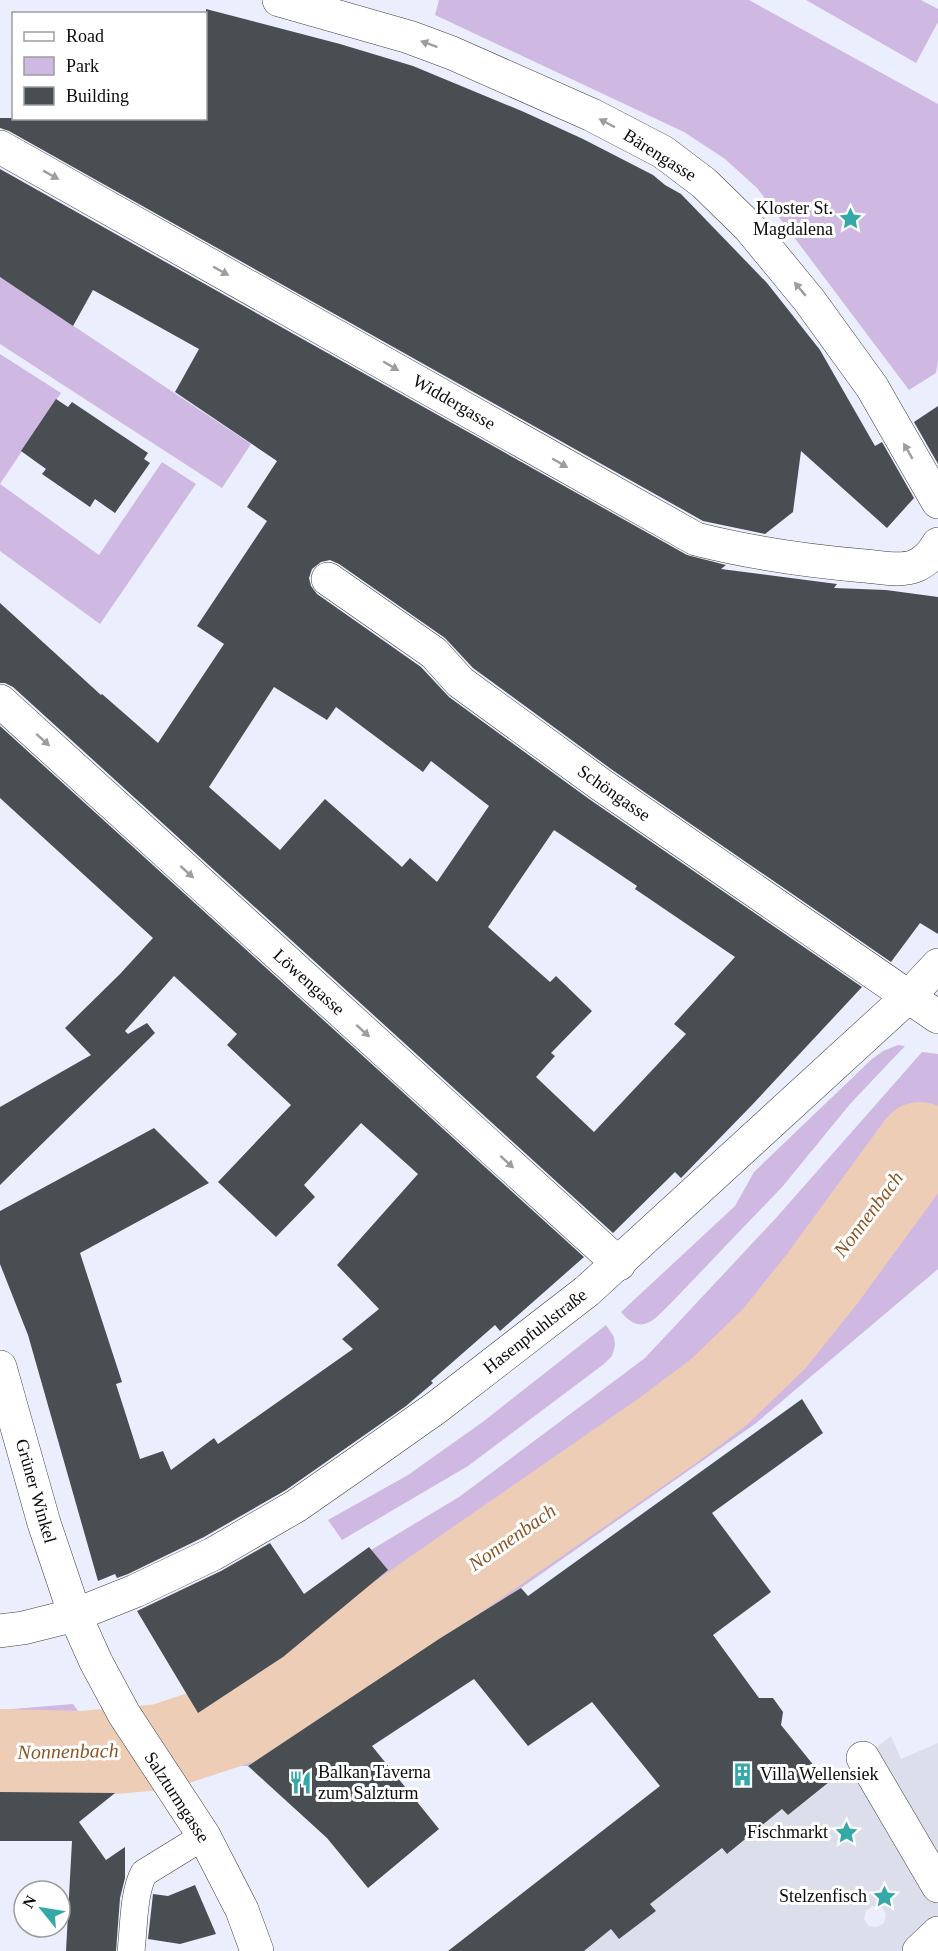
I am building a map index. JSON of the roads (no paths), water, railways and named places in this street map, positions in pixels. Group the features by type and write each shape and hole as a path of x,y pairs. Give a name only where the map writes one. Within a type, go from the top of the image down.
{"street":[{"name":"Bärengasse","path":"279,0 409,37 452,52 592,115 663,152 704,183 749,227 809,300 872,387 938,502"},
{"name":"Widdergasse","path":"0,147 696,539 825,563 900,569 916,565 935,549"},
{"name":"Schöngasse","path":"328,579 434,653 460,682 582,771 938,1017"},
{"name":"Löwengasse","path":"0,701 619,1263"},
{"name":"Hasenpfuhlstraße","path":"0,1631 23,1628 75,1615 135,1592 213,1554 296,1506 437,1407 578,1298 619,1263 909,996 938,965"},
{"name":"Grüner Winkel","path":"0,1367 44,1523 75,1615"},
{"name":"Salzturmgasse","path":"75,1615 96,1662 124,1714 204,1836 242,1910 257,1951"},
{"path":"863,1758 938,1886"},
{"path":"919,1951 938,1933"}],"lane":[{"path":"131,1951 138,1893 144,1873 204,1836"}],"waterway":[{"name":"Nonnenbach","path":"0,1752 81,1754 161,1747 240,1721 377,1632 667,1431 719,1392 774,1339 822,1279 920,1145"}],"place":[{"name":"Kloster St. Magdalena","path":"851,218"},
{"name":"Villa Wellensiek","path":"742,1774"},
{"name":"Balkan Taverna zum Salzturm","path":"300,1782"},
{"name":"Fischmarkt","path":"846,1832"},
{"name":"Stelzenfisch","path":"885,1896"}]}
